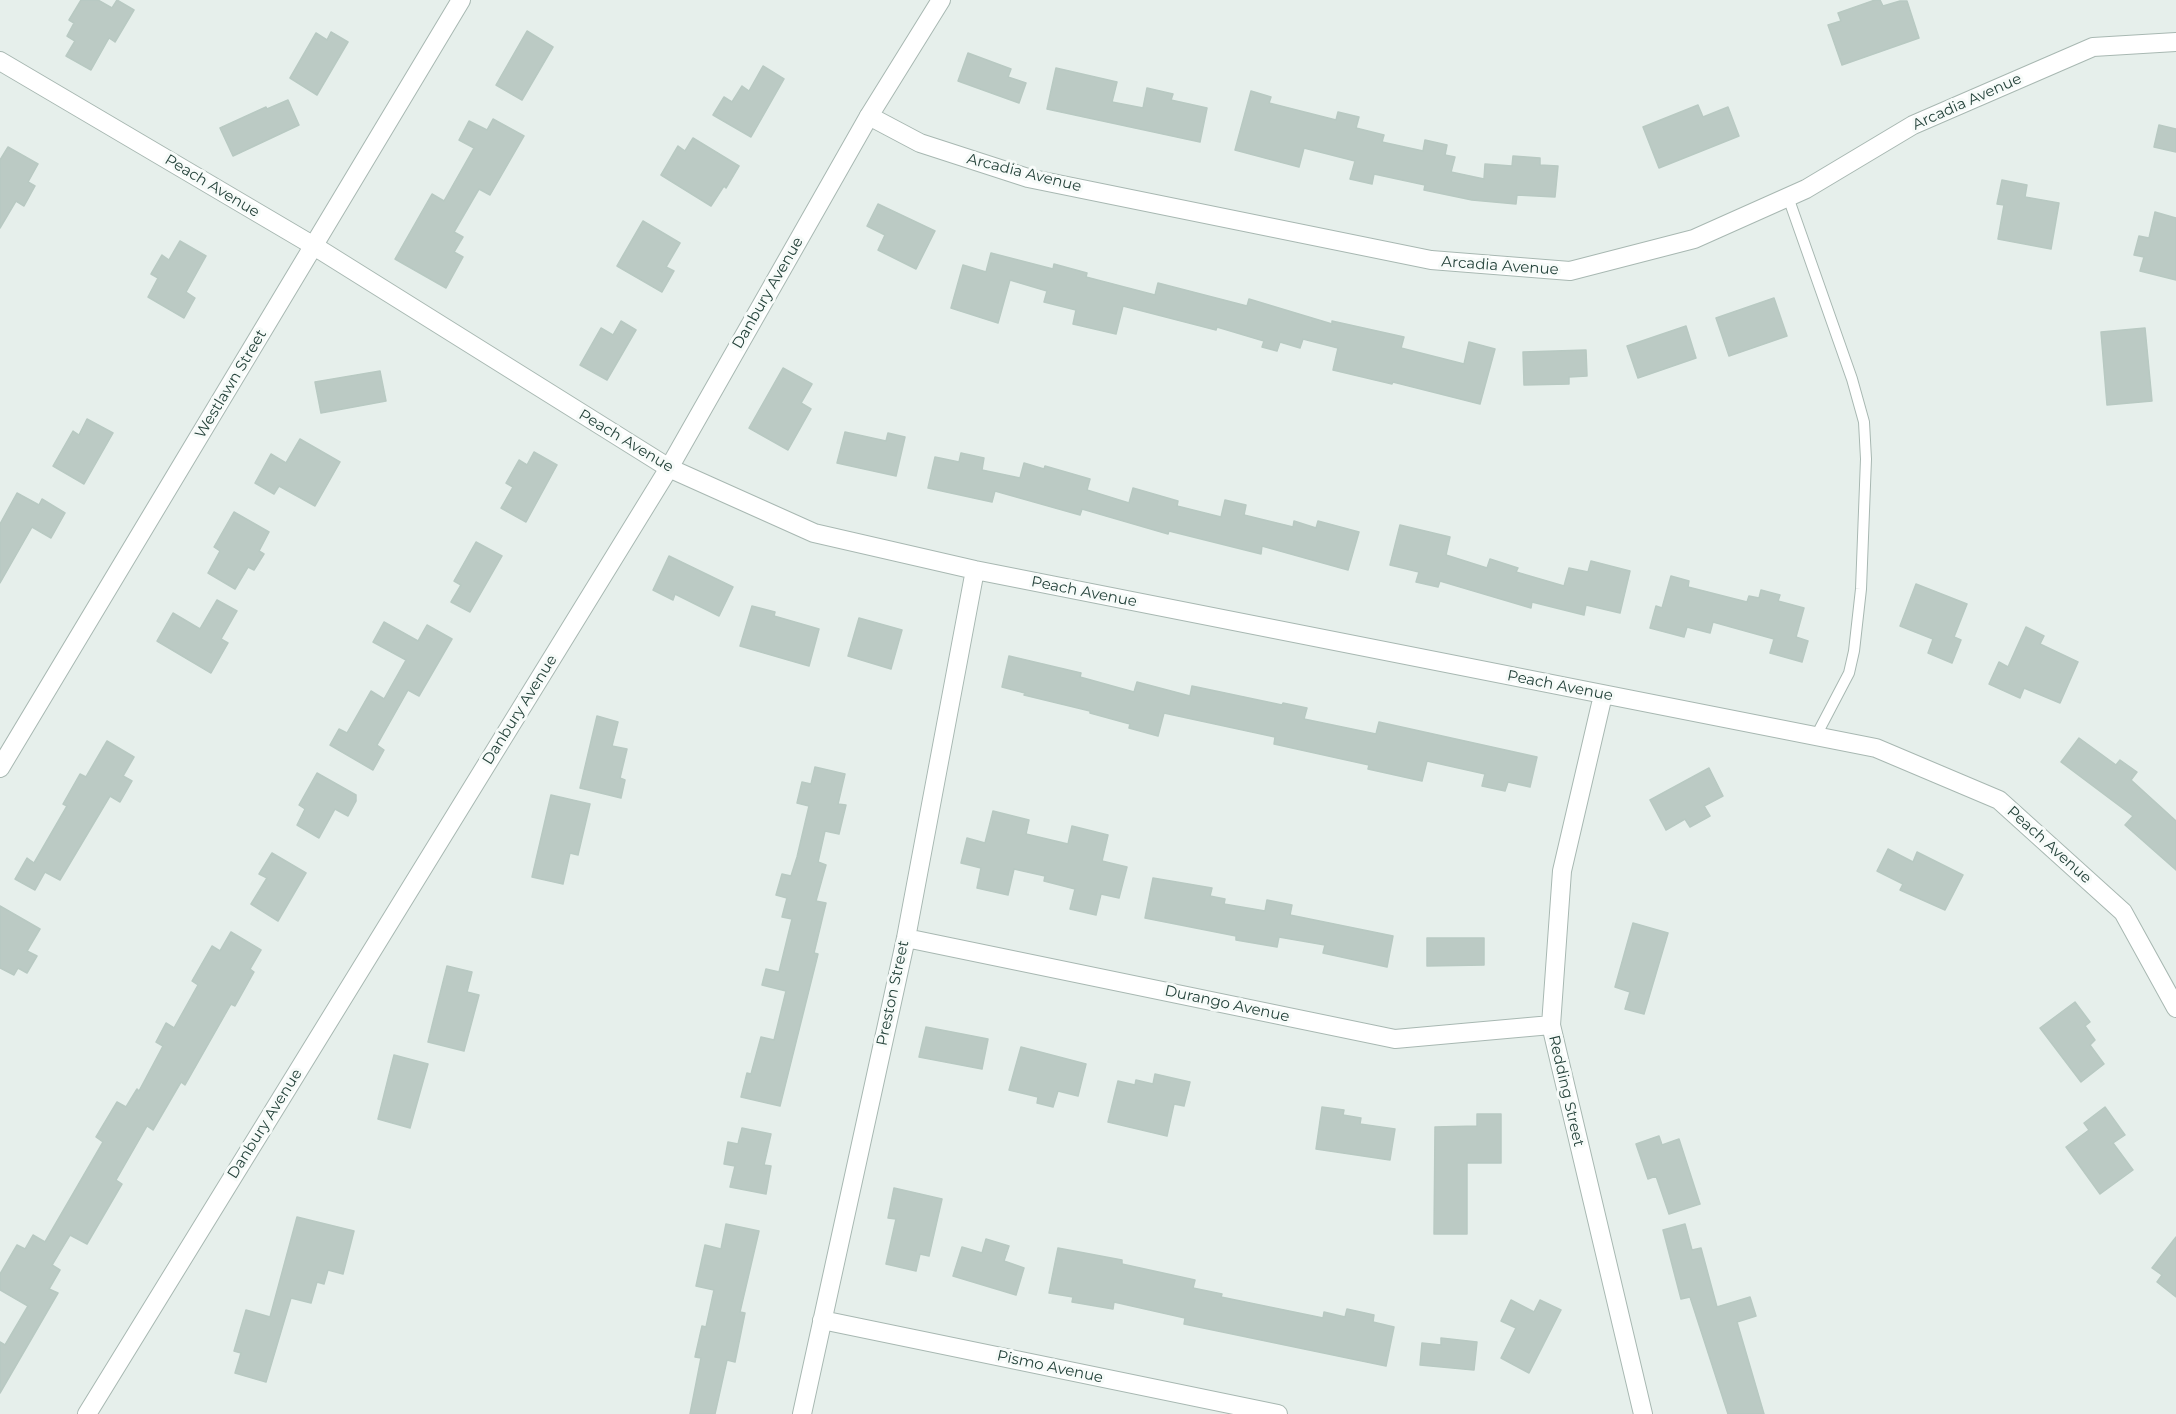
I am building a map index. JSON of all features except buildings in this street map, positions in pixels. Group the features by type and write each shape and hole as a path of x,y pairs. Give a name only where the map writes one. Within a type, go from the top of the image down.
{"street":[{"name":"Westlawn Street","path":"0,768 461,0"},
{"name":"Danbury Avenue","path":"87,1414 669,468 868,116 941,0"},
{"name":"Arcadia Avenue","path":"868,116 920,143 1028,178 1431,260 1569,271 1694,238 1788,198 1913,125 2093,46 2176,42"},
{"name":"Peach Avenue","path":"0,61 314,246 669,468 814,533 975,570 1876,747 1999,800 2123,912 2176,1008"},
{"name":"Preston Street","path":"802,1414 906,938 975,570"},
{"name":"Redding Street","path":"1602,695 1562,871 1551,1025 1643,1414"},
{"name":"Durango Avenue","path":"906,938 1395,1039 1551,1025"},
{"name":"Pismo Avenue","path":"822,1320 1278,1414"}],"lane":[{"path":"1788,198 1852,379 1864,422 1866,450 1861,589 1854,651 1850,673 1816,736"}]}
